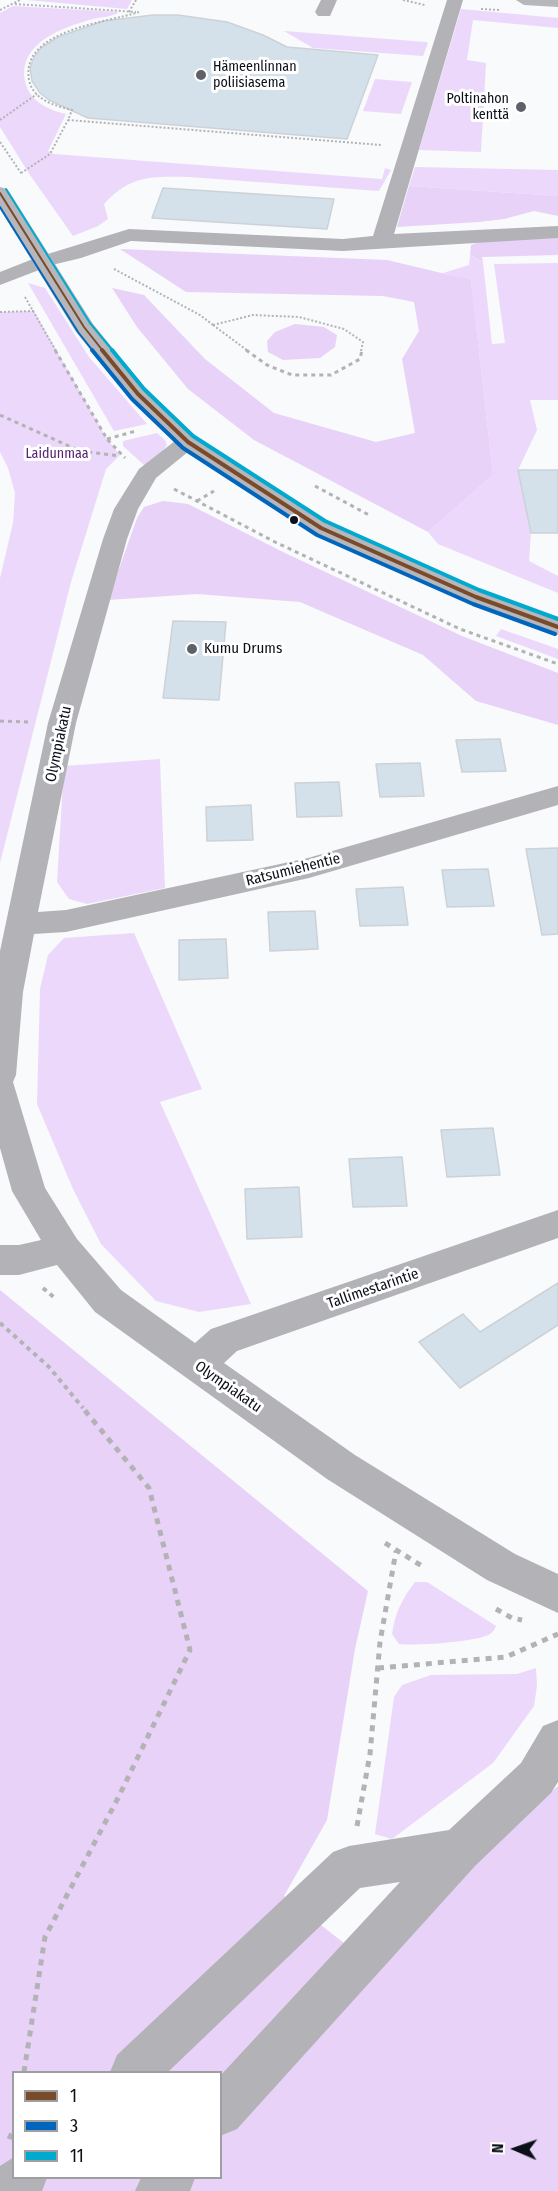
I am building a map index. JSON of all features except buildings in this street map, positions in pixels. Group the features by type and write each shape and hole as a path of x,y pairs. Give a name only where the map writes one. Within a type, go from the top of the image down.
{"main road":[{"path":"524,0 558,2"},
{"path":"0,193 45,261 84,327 138,394 188,442 321,528 476,597 558,627"}],"street":[{"path":"382,240 436,36 455,0"},
{"path":"0,279 45,261 74,254 129,235 343,245 382,240 558,232"},
{"name":"Olympiakatu","path":"0,1075 7,992 23,924 62,723 115,539 126,509 147,474 188,442"},
{"name":"Ratsumiehentie","path":"23,924 66,921 309,868 558,795"},
{"name":"Olympiakatu","path":"0,1089 28,1191 65,1249 108,1300 195,1365 341,1467 501,1567 558,1594"},
{"name":"Tallimestarintie","path":"195,1365 224,1340 558,1224"},
{"path":"0,1260 19,1260 65,1249"},
{"path":"222,2110 459,1850 536,1778 558,1741"},
{"path":"136,2071 349,1868 459,1850"},
{"path":"9,2191 22,2179"},
{"path":"160,2191 170,2179"}],"path":[{"path":"0,10 20,0"},
{"path":"129,12 136,0"},
{"path":"417,4 418,0"},
{"path":"15,4 139,12 57,36 39,48 30,59 28,69 31,86 37,94 53,105 72,110 50,154 21,172"},
{"path":"0,120 37,94"},
{"path":"68,120 390,146"},
{"path":"0,142 27,182"},
{"path":"74,254 99,261 200,315 213,325 267,365 292,375 331,375 360,359 363,342 344,328 299,317 253,315 213,325"},
{"path":"0,312 34,311"},
{"path":"0,415 80,451 120,455"},
{"path":"107,439 138,430"},
{"path":"307,481 376,519"},
{"path":"0,1323 49,1367 149,1488 190,1650 118,1798 45,1936 24,2071"},
{"path":"349,1868 370,1754 378,1668 396,1551"},
{"path":"378,1668 506,1657 558,1634"}],"green space":[{"path":"27,0 132,0 127,9"},
{"path":"13,6 119,12 81,22 56,32 45,39 28,56 25,68 27,88 40,104 66,114 48,151 54,154 382,179 385,168 391,170 379,191 189,177 142,179 123,187 104,204 108,219 98,226 73,236 0,127 0,13"},
{"path":"461,9 558,18 558,28 473,20 467,60 486,63 481,152 419,150"},
{"path":"284,31 428,43 423,56 313,48"},
{"path":"375,79 412,82 401,114 363,111"},
{"path":"415,167 558,170 558,196 409,186"},
{"path":"470,255 483,262 492,344 505,343 494,264 558,263 558,400 530,400 537,430 518,470 531,533 529,561 558,576 558,593 438,544 428,532 493,475 471,281 443,273 469,265"},
{"path":"28,283 45,288 89,357 147,424 114,431"},
{"name":"Laidunmaa","path":"34,311 107,439 120,455 106,469 71,582 0,863 0,578 13,523 15,493 8,468 0,452 0,312"},
{"path":"157,433 167,445 152,466 144,465 123,446 123,441"},
{"path":"501,629 558,649 558,659 496,636"},
{"path":"160,759 165,888 87,904 69,899 57,882 64,766"},
{"path":"134,933 202,1089 160,1102 251,1304 199,1312 156,1301 101,1244 73,1189 37,1104 40,989 48,955 64,938"},
{"path":"415,1582 427,1582 496,1626 490,1634 473,1639 431,1644 399,1644 392,1634 395,1619 403,1600"},
{"path":"536,1668 537,1686 534,1706 493,1763 392,1839 375,1834 394,1697 402,1685 431,1675 517,1674"}],"shaded area":[{"path":"409,186 558,196 558,216 534,211 504,219 479,222 397,227"},
{"path":"558,237 558,255 482,257 483,262 470,255 471,245 492,238"},
{"path":"120,249 387,260 471,280 493,475 428,532 254,440 188,389 137,327 112,288 144,295 205,359 274,413 376,442 415,433 402,359 419,331 414,302 383,296 186,292"},
{"path":"295,324 324,327 337,335 335,347 320,358 283,360 268,352 267,341 275,332"},
{"path":"163,501 188,504 285,553 462,636 558,673 558,725 476,701 423,655 300,602 197,594 108,600 137,518 144,507"},
{"path":"0,1290 368,1591 355,1649 327,1820 284,1896 377,1969 510,1826 558,1786 558,2191 0,2191"}],"transit line":[{"name":"11","path":"6,189 90,323 144,389 193,436 325,521 479,590 558,619"},
{"name":"1","path":"0,193 84,327 138,394 188,442 321,528 476,597 558,627"},
{"name":"3","path":"0,207 78,332 132,399 183,448 317,535 473,604 555,634"}],"place":[{"name":"Hämeenlinnan poliisiasema","path":"201,75"},
{"name":"Poltinahon kenttä","path":"521,107"},
{"name":"Kumu Drums","path":"192,649"}]}
